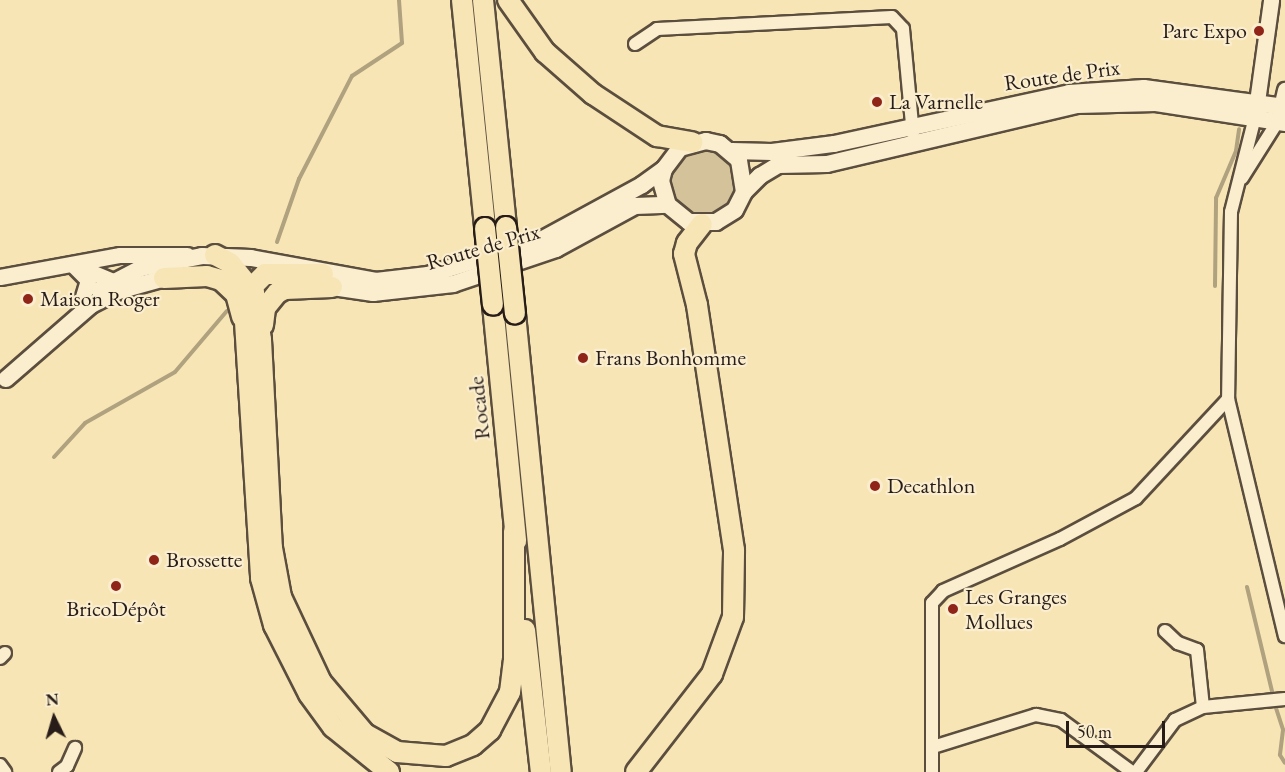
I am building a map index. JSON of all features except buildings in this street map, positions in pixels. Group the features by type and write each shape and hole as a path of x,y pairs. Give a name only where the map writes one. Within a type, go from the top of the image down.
{"highway":[{"name":"Rocade","path":"462,0 514,531 541,772"},
{"path":"483,0 561,772"},
{"path":"508,0 545,52 606,105 657,136 692,142"},
{"path":"636,772 712,674 733,617 734,550 697,304 684,254 687,243 702,224"},
{"path":"209,256 239,272 327,281"},
{"path":"262,274 253,337 261,578 274,625 309,694 333,727 389,772"},
{"path":"164,278 207,276 221,280 239,301 253,337 273,548 281,597 321,682 365,734 397,752 446,756 473,745 490,730 503,712 510,692 514,661 514,531"},
{"path":"253,337 265,308 276,293 285,289 327,281"}],"main road":[{"name":"Route de Prix","path":"702,224 728,216 744,192 760,176 778,165 827,164 913,136 1069,93 1144,88 1282,114"},
{"name":"Route de Prix","path":"327,281 393,281 447,269 543,239 642,185 663,169 680,148 692,142 720,144 732,152 772,152 913,136"},
{"path":"732,152 743,170 744,192"},
{"path":"663,169 662,188 668,205 689,222 702,224"},
{"name":"Route de Prix","path":"327,281 373,293 453,284 556,249 635,206 668,205"},
{"path":"3,383 54,321 81,300 115,286 151,266 209,256 262,274"},
{"path":"3,383 90,305 115,286 164,278 193,270 239,272"}],"street":[{"path":"1271,0 1257,110 1235,189 1229,258 1228,399 1278,621 1285,636"},
{"path":"635,44 657,29 891,17 903,29 913,136"},
{"path":"1235,189 1282,114 1285,90"},
{"path":"0,277 92,259 209,256"},
{"path":"92,259 110,266 115,286"},
{"path":"69,264 91,269 115,286"},
{"path":"69,264 82,270 88,280 81,300"},
{"path":"932,772 932,603 943,591 1060,539 1136,498 1228,399"},
{"path":"1165,631 1178,643 1197,650 1203,706"},
{"path":"933,747 1036,715 1061,720 1134,772 1175,720 1203,706 1285,699"},
{"path":"59,772 67,766 75,748"},
{"path":"0,765 5,772"}],"shaded area":[{"path":"698,149 710,149 728,158 735,169 737,182 735,195 728,206 717,213 698,215 685,210 676,201 671,188 671,176 676,163 685,154"}],"waterway":[{"path":"277,242 299,179 352,76 402,43 399,0"},
{"path":"1215,286 1216,198 1236,151 1239,129"},
{"path":"54,457 85,423 175,372 227,311"},
{"path":"1247,587 1273,695"},
{"path":"1275,705 1283,730 1280,755 1285,763"}],"place":[{"name":"Parc Expo","path":"1259,31"},
{"name":"La Varnelle","path":"877,102"},
{"name":"Maison Roger","path":"28,299"},
{"name":"Frans Bonhomme","path":"583,358"},
{"name":"Decathlon","path":"875,486"},
{"name":"Brossette","path":"154,560"},
{"name":"BricoDépôt","path":"116,586"},
{"name":"Les Granges Mollues","path":"953,609"}]}
